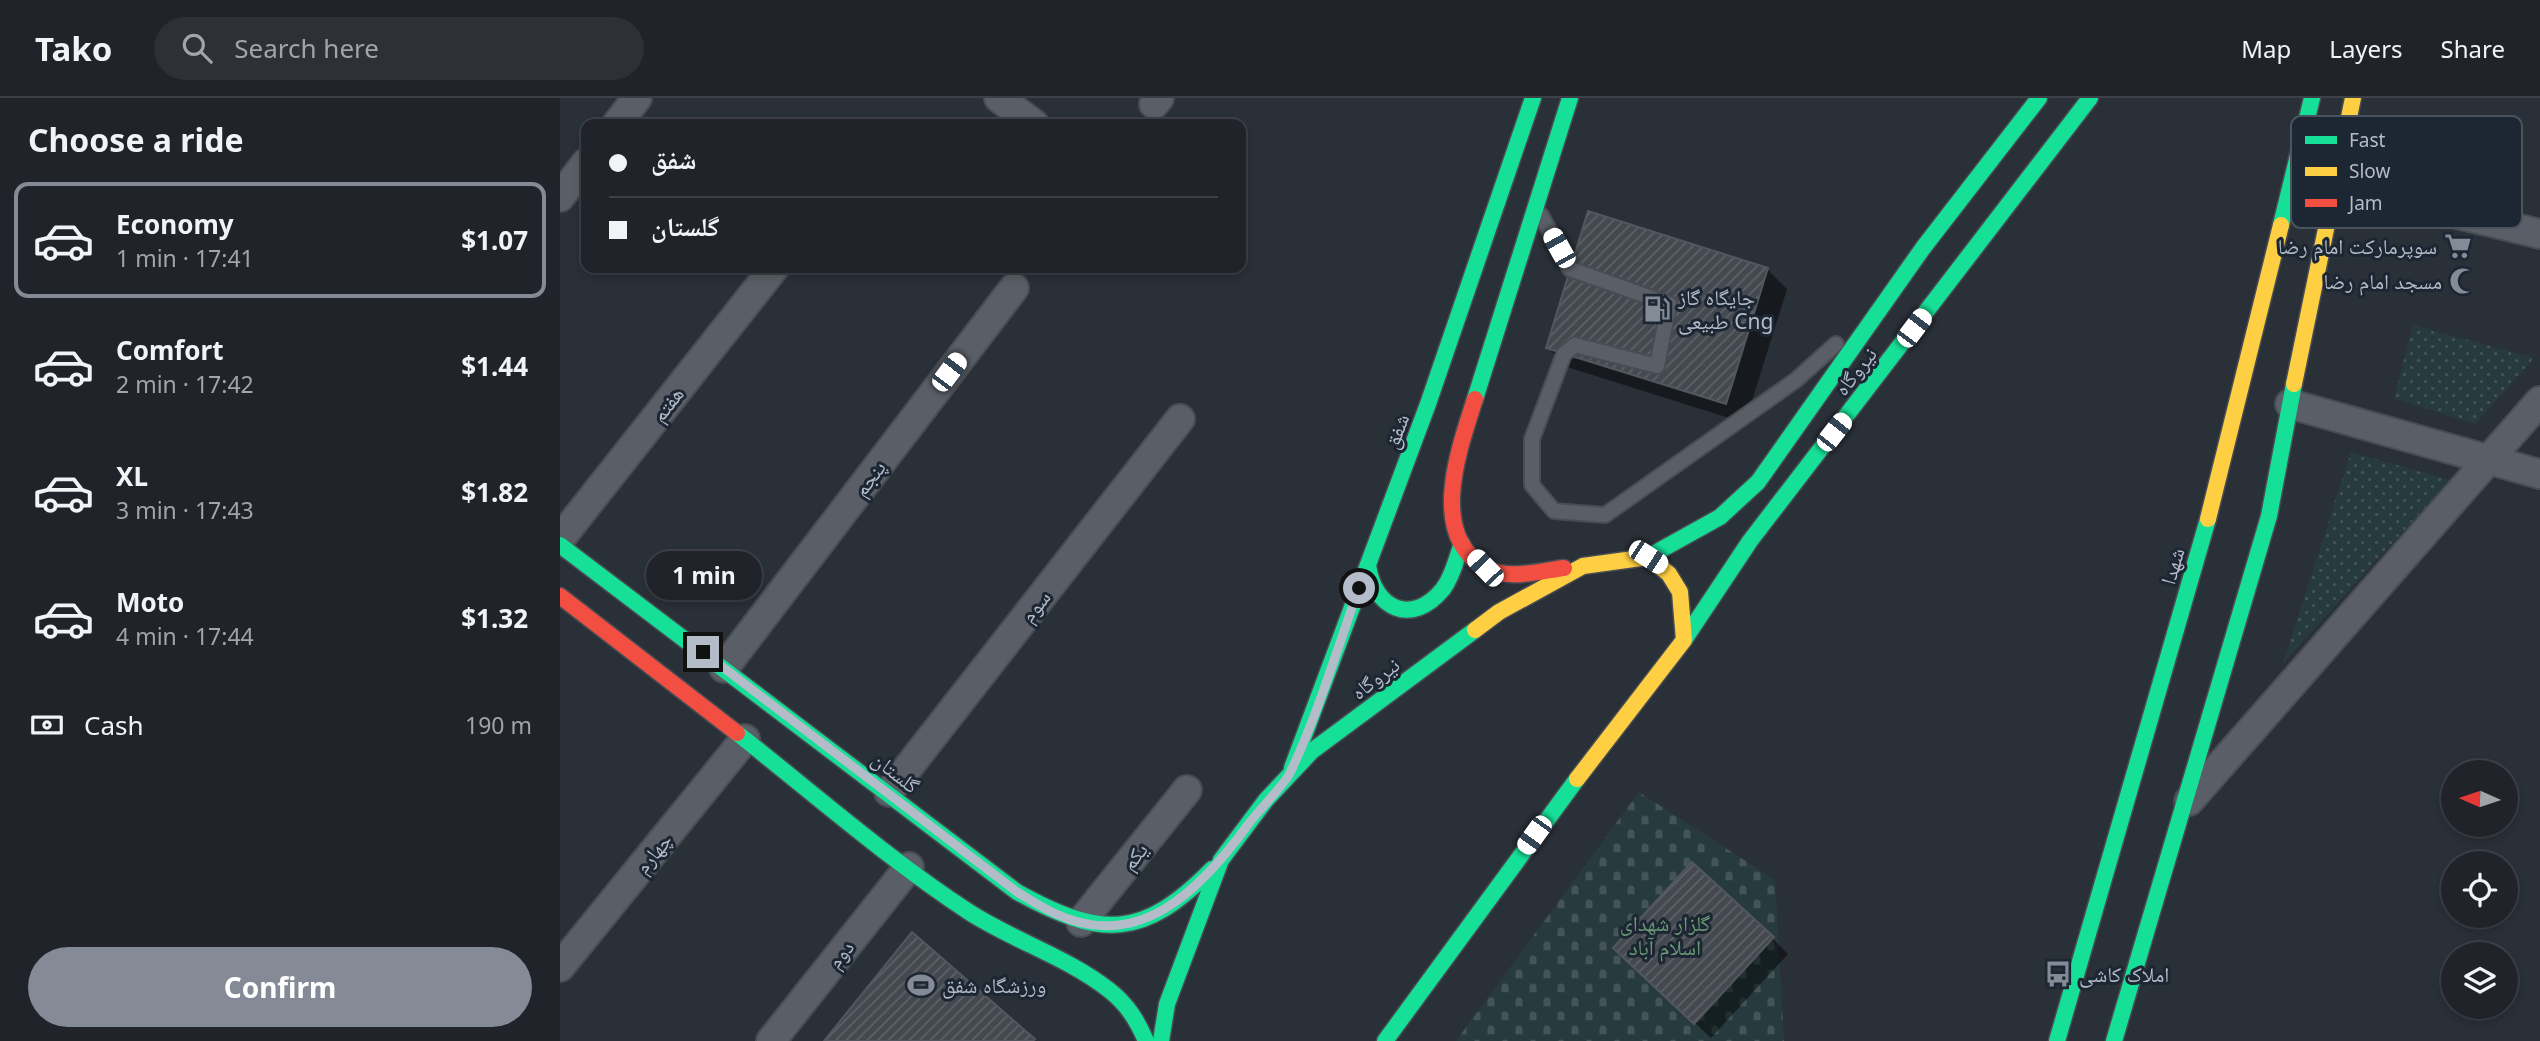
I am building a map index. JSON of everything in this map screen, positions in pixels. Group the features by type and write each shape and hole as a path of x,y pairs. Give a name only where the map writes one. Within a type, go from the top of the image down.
{"main road":[{"name":"شفق","path":"1289,776 1429,404 1533,98"},
{"path":"1570,98 1469,417 1453,482 1451,523 1462,544 1485,568 1515,574 1583,566"},
{"name":"نیروگاه","path":"1161,1041 1167,1004 1191,934 1222,860 1266,800 1312,751 1499,611 1583,566 1648,557 1720,517 1758,482 1887,299 2039,98"},
{"name":"نیروگاه","path":"1385,1041 1534,835 1685,640 1750,541 2090,98"},
{"name":"شهدا","path":"2308,116 2312,98"},
{"path":"2349,116 2353,98"},
{"path":"2294,100 2298,116"},
{"name":"شهدا","path":"2057,1041 2202,561 2291,188"},
{"path":"2114,1041 2183,807 2247,573 2269,516 2324,228"},
{"path":"1720,517 1718,528 1726,541 1741,546 1750,541"},
{"path":"1368,565 1372,586 1383,603 1399,610 1421,607 1443,589 1462,544"},
{"name":"گلستان","path":"560,545 889,792 1017,892 1055,914 1081,922 1116,926 1150,918 1177,903 1222,860"},
{"path":"1648,557 1669,570 1680,589 1685,608 1685,640"},
{"path":"565,609 745,739 953,901 1011,937 1106,988 1130,1010 1146,1041"}],"street":[{"path":"621,119 637,98"},
{"path":"999,98 1027,119"},
{"path":"560,197 581,170"},
{"path":"2515,228 2540,234"},
{"name":"هفتم","path":"560,539 770,273"},
{"name":"پنجم","path":"724,667 1014,288"},
{"path":"2183,807 2490,462 2540,401"},
{"path":"2290,404 2540,474"},
{"name":"سوم","path":"889,792 1180,419"},
{"name":"چهارم","path":"560,967 745,739"},
{"name":"یکم","path":"1081,922 1187,790"},
{"name":"دوم","path":"771,1041 909,867"}],"lane":[{"path":"1536,206 1570,269 1669,304 1657,366 1575,345 1564,354 1532,439 1532,485 1554,511 1605,515 1796,380 1887,299"}],"green space":[{"path":"2413,325 2534,358 2475,424 2394,398"},
{"path":"2351,452 2450,480 2283,663"},
{"name":"گلزار شهدای اسلام آباد","path":"1639,792 1775,880 1784,1041 1456,1041"}],"building":[{"name":"جایگاه گاز طبیعی Cng","path":"1588,211 1768,268 1726,404 1546,348"},
{"path":"1692,862 1774,937 1694,1024 1613,948"},
{"name":"ورزشگاه شفق","path":"912,932 1035,1039 824,1041"}],"traffic: fast":[{"path":"1292,768 1428,404 1533,98"},
{"path":"1475,399 1570,98"},
{"path":"1648,557 1720,517 1758,482 1923,248 2039,98"},
{"path":"1684,640 1750,541 2090,98"},
{"path":"2308,116 2312,98"},
{"path":"2281,225 2291,184"},
{"path":"2114,1041 2269,516 2294,384"},
{"path":"2057,1041 2208,519"},
{"path":"1368,565 1378,593 1396,608 1407,610 1431,601 1443,589 1462,544"},
{"path":"560,545 1017,892 1047,907 1098,924 1120,924 1142,919 1164,909 1212,869"},
{"path":"1161,1041 1167,1004 1221,860 1266,800 1312,751 1475,630"},
{"path":"737,733 939,892 986,922 1076,968 1109,990 1131,1013 1146,1041"},
{"path":"1385,1041 1577,779"}],"traffic: slow":[{"path":"2349,116 2353,98"},
{"path":"2208,519 2281,225"},
{"path":"2294,384 2326,228"},
{"path":"1475,630 1499,612 1583,566 1648,557 1669,574 1680,592 1684,640 1577,779"}],"traffic: jam":[{"path":"1475,399 1452,489 1452,512 1457,533 1467,552 1484,567 1503,573 1524,574 1564,568"},
{"path":"560,596 737,733"}],"place":[{"name":"سوپرمارکت امام رضا","path":"2458,246"},
{"name":"مسجد امام رضا","path":"2463,281"},
{"name":"جایگاه گاز طبیعی Cng","path":"1657,309"},
{"name":"املاک کاشی","path":"2058,974"},
{"name":"ورزشگاه شفق","path":"921,985"}],"route":[{"path":"703,652 1017,892 1055,914 1081,922 1116,926 1150,918 1177,903 1222,860 1266,800 1289,776 1359,588"}]}
